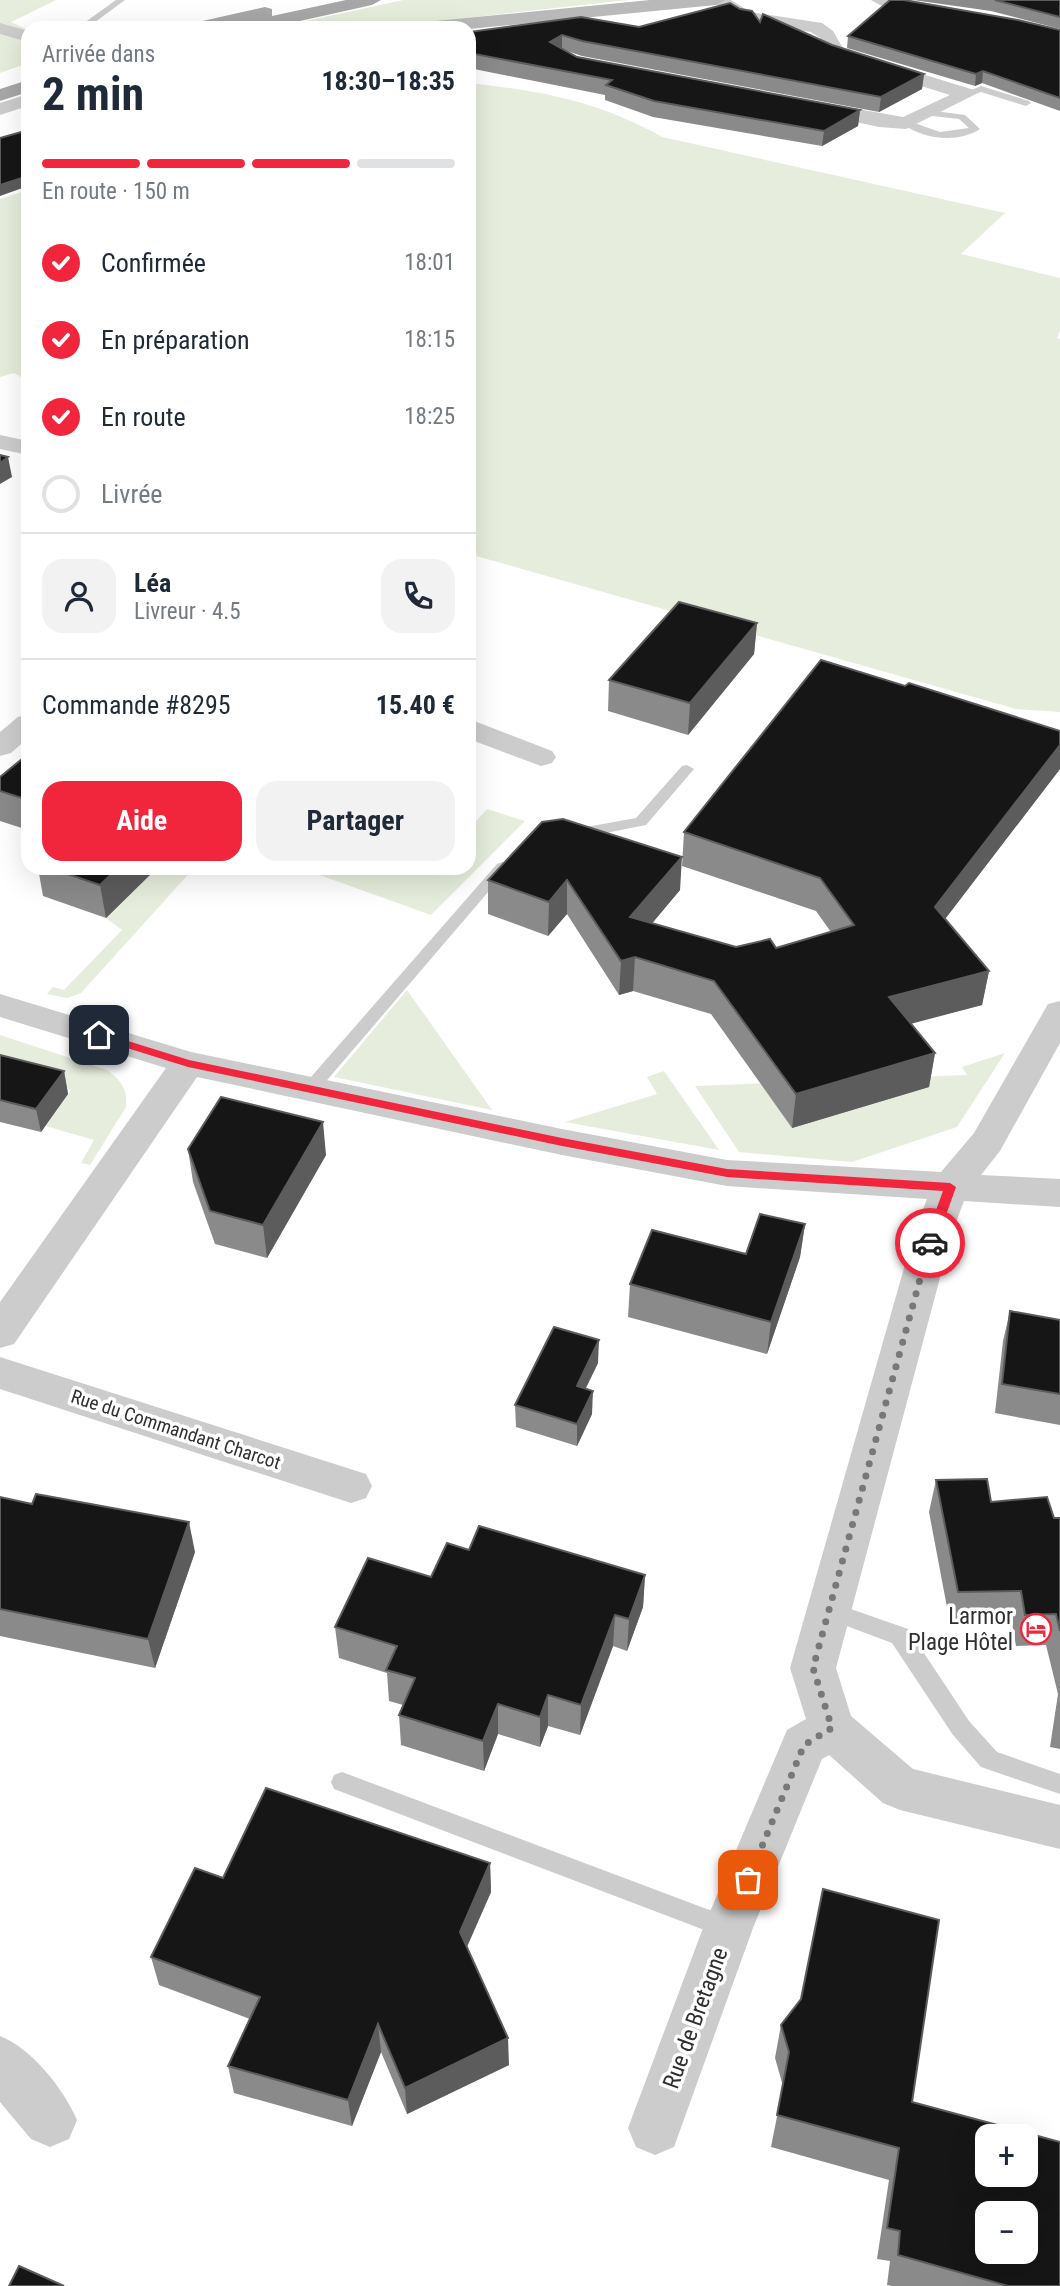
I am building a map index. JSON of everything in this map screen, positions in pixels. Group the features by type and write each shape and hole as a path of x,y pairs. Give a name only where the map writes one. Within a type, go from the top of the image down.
{"main road":[{"path":"228,21 325,0"},
{"path":"274,21 372,0"},
{"path":"0,80 21,75"},
{"path":"0,95 21,88"}],"street":[{"path":"476,23 718,0 745,17 816,27 827,35 837,54 967,94"},
{"path":"880,0 956,13"},
{"path":"0,28 21,35"},
{"path":"789,103 880,121 906,122 967,94"},
{"path":"0,108 21,102"},
{"path":"0,442 21,447"},
{"path":"0,747 21,729"},
{"path":"476,731 541,757"},
{"path":"0,1005 188,1063 727,1173 1060,1193"},
{"path":"1060,1012 987,1142 950,1187 933,1233 813,1668 832,1728 900,1788 1060,1827"},
{"path":"0,1333 188,1063"},
{"name":"Rue du Commandant Charcot","path":"0,1373 351,1486"},
{"name":"Rue de Bretagne","path":"655,2128 728,1928 804,1745 832,1728"},
{"path":"0,2062 50,2120"}],"lane":[{"path":"91,21 121,0"},
{"path":"967,94 981,89 1026,103"},
{"path":"906,122 926,134 957,136 975,129 962,117 927,113"},
{"path":"562,837 641,822 687,769"},
{"path":"310,1089 513,855"},
{"path":"828,1610 900,1636 961,1728 989,1760 1060,1784"},
{"path":"342,1782 728,1928"}],"green space":[{"path":"0,0 56,0 11,22 21,27 21,66 0,73"},
{"path":"403,0 627,0 440,21 306,21"},
{"path":"476,84 545,94 592,106 662,137 1005,213 961,254 1060,278 1060,330 1057,338 1060,339 1060,712 1016,709 476,556"},
{"path":"21,192 21,377 14,373 0,377 0,199"},
{"path":"487,809 525,821 476,870 476,821"},
{"path":"150,875 188,875 81,993 67,998 47,994 53,987 64,990 122,930 106,918"},
{"path":"320,875 471,875 431,915"},
{"path":"407,990 492,1110 334,1077"},
{"path":"0,1035 107,1070 120,1082 125,1090 126,1107 90,1165 81,1163 94,1140 46,1126 71,1090 0,1077"},
{"path":"1005,1053 957,1127 852,1162 739,1152 695,1086 967,1075 962,1067"},
{"path":"664,1071 719,1150 565,1122 657,1094 647,1077"}],"building":[{"path":"890,0 904,0 1018,20 1060,30 1060,98 983,71 976,74 848,36"},
{"path":"995,0 1060,0 1060,17"},
{"path":"730,3 740,9 752,11 760,22 763,14 832,45 924,74 881,97 562,35 550,42 577,57 860,110 824,131 654,101 606,85 612,80 476,54 476,31 581,17 639,27"},
{"path":"21,132 21,178 0,185 0,138"},
{"path":"0,455 8,457 0,463"},
{"path":"679,602 757,623 690,703 609,680"},
{"path":"821,660 905,686 909,683 1060,731 1060,745 935,907 989,971 889,997 935,1053 796,1094 714,981 635,957 621,961 567,880 549,902 488,880 542,822 563,819 682,857 630,917 736,947 770,939 776,948 854,925 820,878 684,832"},
{"path":"21,760 21,798 0,791 0,777"},
{"path":"71,875 111,875 100,885"},
{"path":"0,1055 64,1071 36,1109 0,1100"},
{"path":"221,1097 323,1122 263,1225 210,1211 188,1149"},
{"path":"760,1214 805,1224 771,1322 630,1284 652,1230 746,1254"},
{"path":"1010,1311 1060,1320 1060,1394 1002,1384"},
{"path":"554,1327 599,1340 577,1386 593,1391 577,1424 515,1405"},
{"path":"987,1479 991,1502 1047,1497 1054,1518 1060,1518 1060,1631 1056,1614 1025,1615 1021,1591 958,1592 936,1480"},
{"path":"36,1494 189,1522 148,1639 0,1609 0,1497 32,1504"},
{"path":"479,1526 645,1575 629,1619 615,1615 581,1705 548,1695 540,1717 498,1704 483,1741 399,1715 415,1678 386,1670 397,1646 335,1627 368,1558 431,1577 447,1543 469,1550"},
{"path":"266,1788 490,1863 460,1932 508,2038 405,2088 378,2024 348,2100 228,2066 260,1997 151,1957 195,1868 223,1878"},
{"path":"823,1889 939,1920 912,2102 993,2124 975,2124 975,2187 1038,2187 1038,2136 1060,2142 1060,2286 1008,2286 898,2255 900,2231 887,2228 899,2148 777,2115 789,2052 781,2025 801,1999"},
{"path":"19,2266 64,2286 9,2286"}],"way so far":[{"path":"748,1880 804,1745 832,1728 813,1668 930,1243"}],"place":[{"name":"Larmor Plage Hôtel","path":"1036,1629"}],"route":[{"path":"99,1035 188,1063 562,1142 727,1173 950,1187 930,1243"}]}
